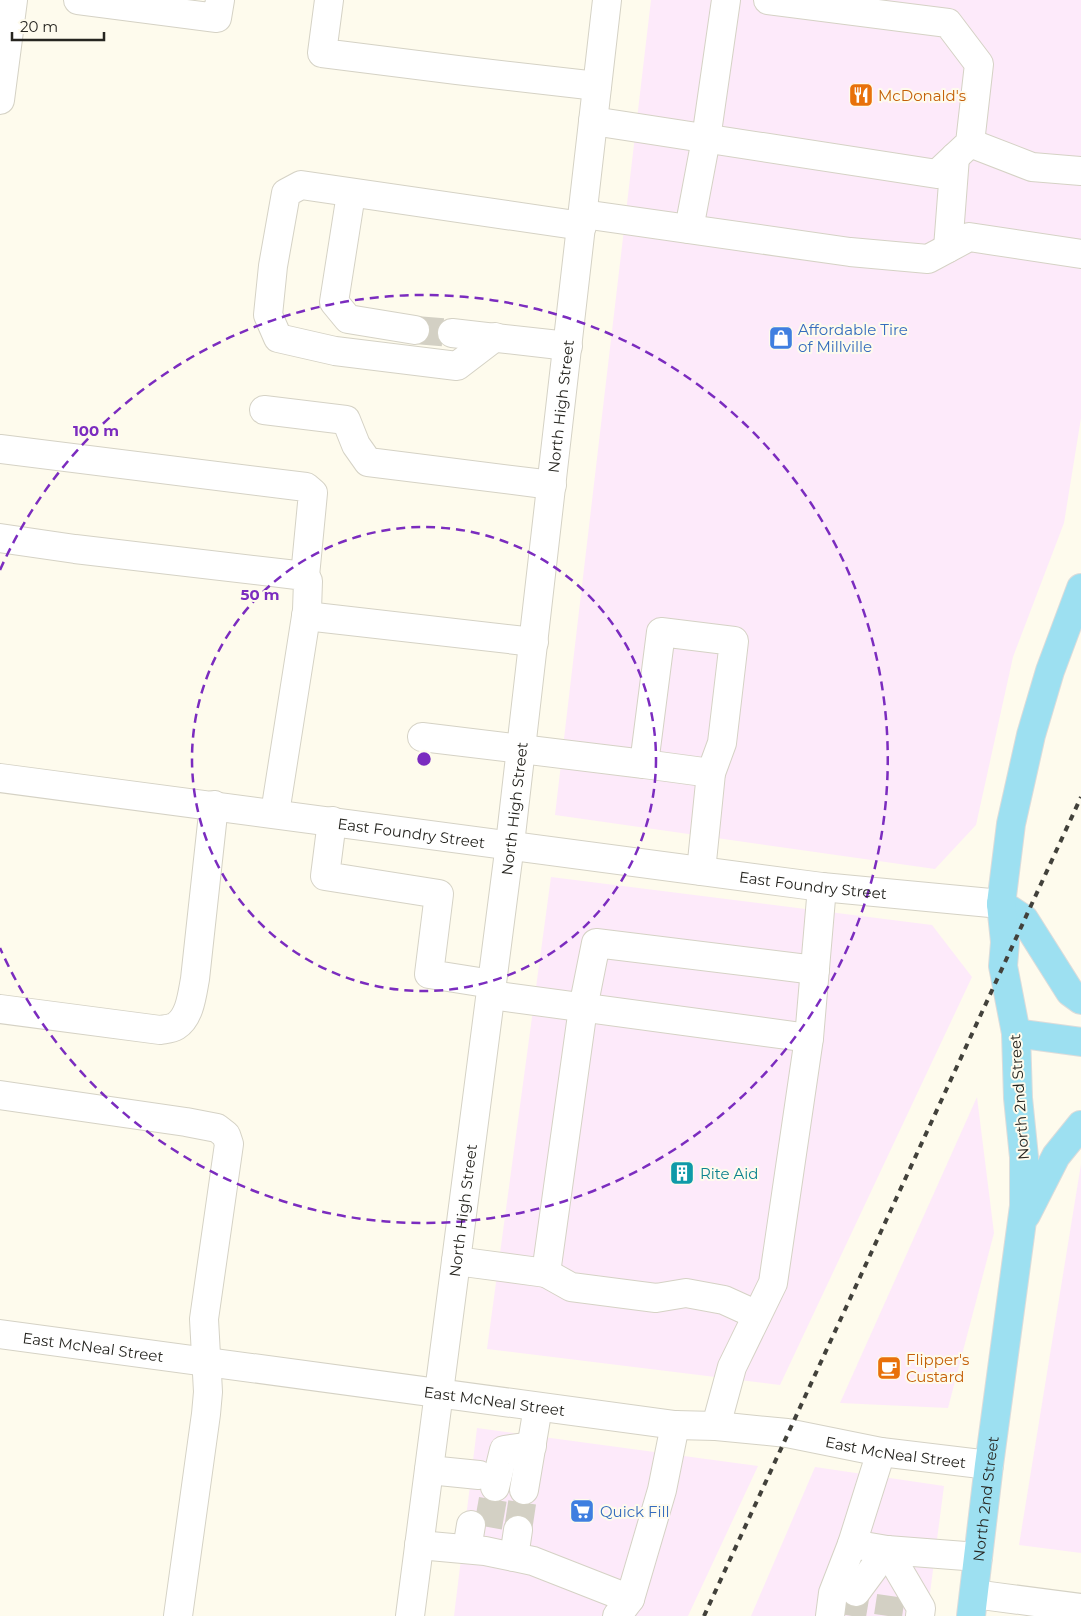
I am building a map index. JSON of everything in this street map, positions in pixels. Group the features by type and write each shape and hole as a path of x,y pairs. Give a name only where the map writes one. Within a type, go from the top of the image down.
{"main road":[{"name":"North 2nd Street","path":"972,1605 1024,1206 1024,1157 1018,1098 1016,1033 1003,966 1005,942 1001,904 1011,824 1031,735 1050,671 1081,588"},
{"path":"1001,904 1024,919 1070,992 1081,1000"},
{"path":"1016,1033 1081,1042"},
{"path":"1022,1222 1056,1156 1081,1125"}],"street":[{"path":"0,100 13,0"},
{"path":"78,0 217,18 220,0"},
{"path":"328,0 322,53 597,86"},
{"name":"North High Street","path":"410,1616 510,844 608,0"},
{"path":"689,229 706,139 726,0"},
{"path":"768,0 948,23 979,64 962,150 948,248"},
{"path":"593,121 937,174 962,150"},
{"path":"962,150 1032,167 1081,171"},
{"path":"495,337 457,366 335,351 278,338 268,315 273,266 286,193 301,185 351,194 582,220 689,229 850,252 928,260 969,237 1081,254"},
{"path":"351,194 334,302 348,319 415,330"},
{"path":"452,333 568,346"},
{"path":"264,410 346,420 356,445 368,462 552,485"},
{"path":"0,449 306,487 312,493 305,576 308,581 306,616 275,813"},
{"path":"0,538 84,550 305,576"},
{"path":"306,616 534,642"},
{"path":"644,764 661,632 734,641 722,743 712,773 701,871"},
{"path":"422,737 712,773"},
{"name":"East Foundry Street","path":"0,778 510,844 822,887 1001,904"},
{"path":"0,1009 160,1030 174,1028 183,1020 190,1003 195,979 214,805"},
{"path":"332,821 325,876 439,894 429,974 491,990 583,1008 809,1038"},
{"path":"716,1426 732,1367 772,1283 809,1038 822,887"},
{"path":"546,1273 583,1008 596,943 815,970"},
{"path":"0,1095 186,1122 217,1128 226,1135 228,1144 204,1319 208,1392 206,1414 192,1504 178,1616"},
{"path":"456,1261 546,1273 570,1287 656,1298 686,1293 724,1300 757,1315"},
{"name":"East McNeal Street","path":"0,1334 675,1425 716,1426 787,1433 881,1452 989,1466"},
{"path":"524,1490 538,1407"},
{"path":"419,1545 478,1538 514,1557 533,1561 623,1607 662,1490 675,1425"},
{"path":"429,1470 484,1482 504,1450 532,1446"},
{"path":"830,1616 833,1593 852,1544 881,1452"},
{"path":"514,1557 518,1530"},
{"path":"852,1544 887,1550 978,1557"},
{"path":"856,1592 887,1550"},
{"path":"887,1550 891,1596"},
{"path":"887,1550 921,1608 920,1616"},
{"path":"972,1605 1081,1608"}],"shaded area":[{"path":"651,0 1081,0 1081,418 1064,523 1013,657 976,825 935,869 555,815"},
{"path":"551,877 932,925 972,977 780,1385 487,1349"},
{"path":"977,1097 994,1233 948,1408 840,1403"},
{"path":"1081,1164 1081,1553 1019,1545"},
{"path":"477,1428 758,1466 688,1616 454,1616"},
{"path":"815,1467 944,1486 927,1616 751,1616"}],"tunnel":[{"path":"415,330 452,333"},
{"path":"488,1527 495,1487"},
{"path":"518,1530 524,1490"},
{"path":"852,1616 856,1592"},
{"path":"888,1616 891,1596"}],"railway":[{"path":"704,1616 1081,797"}],"place":[{"name":"McDonald's","path":"861,95"},
{"name":"Affordable Tire of Millville","path":"781,338"},
{"name":"Rite Aid","path":"682,1173"},
{"name":"Flipper's Custard","path":"889,1368"},
{"name":"Quick Fill","path":"582,1511"}]}
